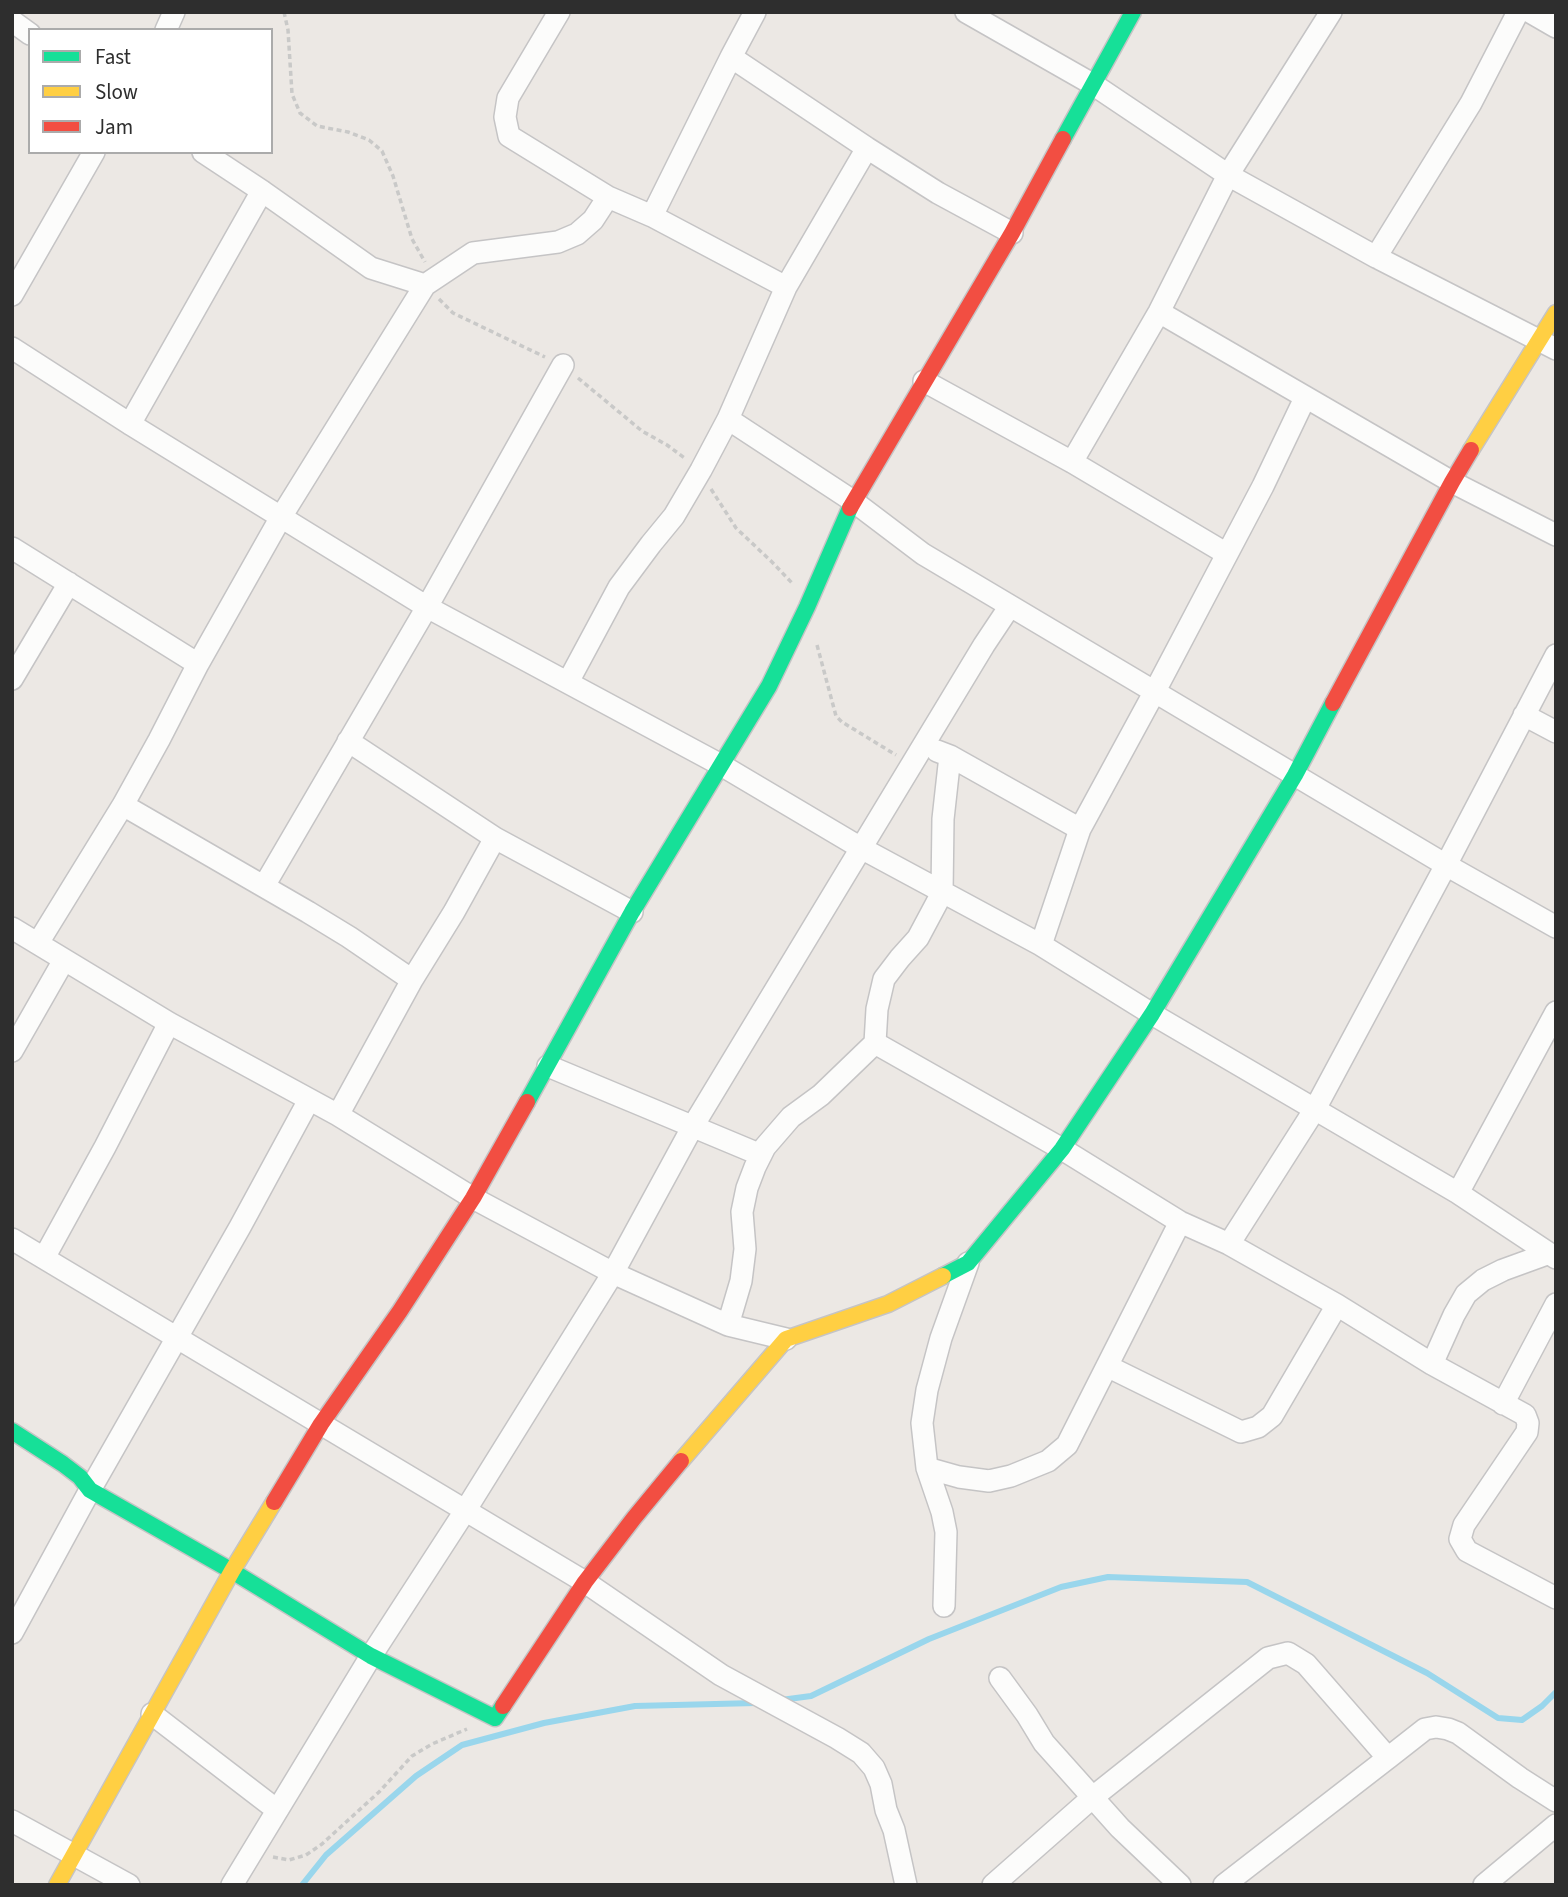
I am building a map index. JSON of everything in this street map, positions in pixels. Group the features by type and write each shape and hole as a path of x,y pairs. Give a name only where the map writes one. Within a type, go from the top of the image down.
{"street":[{"path":"167,28 174,12"},
{"path":"559,12 509,97 505,117 509,136 608,197 652,216 786,287"},
{"path":"652,216 755,12"},
{"path":"966,12 1094,85 1228,174 1376,257 1548,345"},
{"path":"57,1885 232,1571 321,1424 400,1311 472,1198 632,912 769,687 853,501 1012,233 1133,12"},
{"path":"1072,462 1160,312 1228,174 1331,12"},
{"path":"1376,257 1471,103 1518,12"},
{"path":"1530,12 1556,27"},
{"path":"12,22 28,33"},
{"path":"731,57 938,193 1012,233"},
{"path":"568,682 620,587 674,516 701,470 728,419 786,287 867,148"},
{"path":"12,295 92,154"},
{"path":"206,154 371,268 430,282"},
{"path":"130,424 262,191"},
{"path":"38,943 122,805 281,517 430,282 473,253 558,242 577,234 593,220 608,197"},
{"path":"1160,312 1452,482 1556,535"},
{"path":"944,1606 946,1532 927,1468 922,1423 927,1390 968,1263 1062,1149 1152,1014 1295,775 1452,482 1548,345 1556,313"},
{"path":"12,348 427,607 721,765 860,848 1041,945 1152,1014 1458,1193 1552,1256"},
{"path":"264,886 427,607 563,365"},
{"path":"924,381 1072,462 1227,554"},
{"path":"1041,945 1080,829 1263,486 1305,398"},
{"path":"728,419 853,501 923,554 1446,865 1556,927"},
{"path":"12,548 198,664"},
{"path":"12,679 69,583"},
{"path":"232,1885 371,1656 613,1273 694,1126 860,848 1010,606"},
{"path":"1228,1244 1315,1109 1556,655"},
{"path":"1524,715 1556,732"},
{"path":"348,741 495,838 632,912"},
{"path":"924,746 950,756 1080,829"},
{"path":"728,1325 744,1262 742,1212 747,1188 761,1155 791,1117 821,1095 875,1044 877,1009 884,979 918,938 942,893 943,819 950,756"},
{"path":"122,805 349,937 412,980"},
{"path":"338,1115 412,980 495,838"},
{"path":"12,928 169,1023 338,1115 472,1198 613,1273 728,1325 786,1339"},
{"path":"12,1051 64,960"},
{"path":"1458,1193 1556,1012"},
{"path":"44,1258 169,1023"},
{"path":"875,1044 1062,1149 1180,1222 1228,1244 1336,1305 1432,1364 1525,1415 1527,1432 1464,1525 1461,1539 1468,1551 1556,1598"},
{"path":"548,1066 761,1155"},
{"path":"12,1633 309,1100"},
{"path":"927,1468 959,1477 989,1481 1011,1476 1048,1461 1068,1445 1180,1222"},
{"path":"12,1239 585,1582 721,1675 861,1753 874,1768 881,1784 906,1885"},
{"path":"1432,1364 1466,1293 1493,1275 1552,1256"},
{"path":"12,1431 64,1464 80,1477 90,1490 232,1571 371,1656 495,1718 585,1582 672,1471 786,1339 888,1304 968,1263"},
{"path":"1503,1404 1556,1304"},
{"path":"1107,1366 1241,1432 1258,1427 1272,1416 1336,1305"},
{"path":"993,1885 1094,1797 1268,1658 1288,1653 1306,1664 1388,1758"},
{"path":"1000,1678 1044,1743 1121,1828 1181,1885"},
{"path":"152,1714 277,1810"},
{"path":"1224,1885 1425,1729 1436,1727 1458,1733 1556,1801"},
{"path":"12,1821 129,1885"},
{"path":"1484,1885 1556,1825"}],"path":[{"path":"284,12 288,30 292,94 300,113 317,126 348,132 369,140 382,151 393,176 412,239 430,282 453,313 563,365 642,431 667,445 701,470 727,517 786,576 807,607"},
{"path":"817,645 835,716 913,765"},
{"path":"254,1849 289,1860 306,1855 323,1844 379,1793 412,1756 432,1744 495,1718"}],"waterway":[{"path":"781,1700 811,1696 929,1639 1061,1587 1108,1577 1247,1582 1427,1673 1498,1718 1522,1720 1556,1692"},
{"path":"302,1885 326,1855 416,1776 462,1745 544,1723 635,1706 756,1703"}],"traffic: fast":[{"path":"1063,139 1133,12"},
{"path":"527,1102 632,912 769,686 850,508"},
{"path":"943,1276 968,1263 1062,1149 1152,1014 1295,775 1333,703"},
{"path":"12,1431 63,1464 80,1477 90,1490 232,1571 371,1656 495,1718 503,1706"}],"traffic: slow":[{"path":"1471,450 1556,313"},
{"path":"681,1461 786,1339 888,1304 943,1276"},
{"path":"57,1885 232,1571 274,1502"}],"traffic: jam":[{"path":"850,508 1012,233 1063,139"},
{"path":"1333,703 1471,450"},
{"path":"274,1502 321,1424 400,1311 473,1198 527,1102"},
{"path":"503,1706 585,1582 681,1461"}]}
